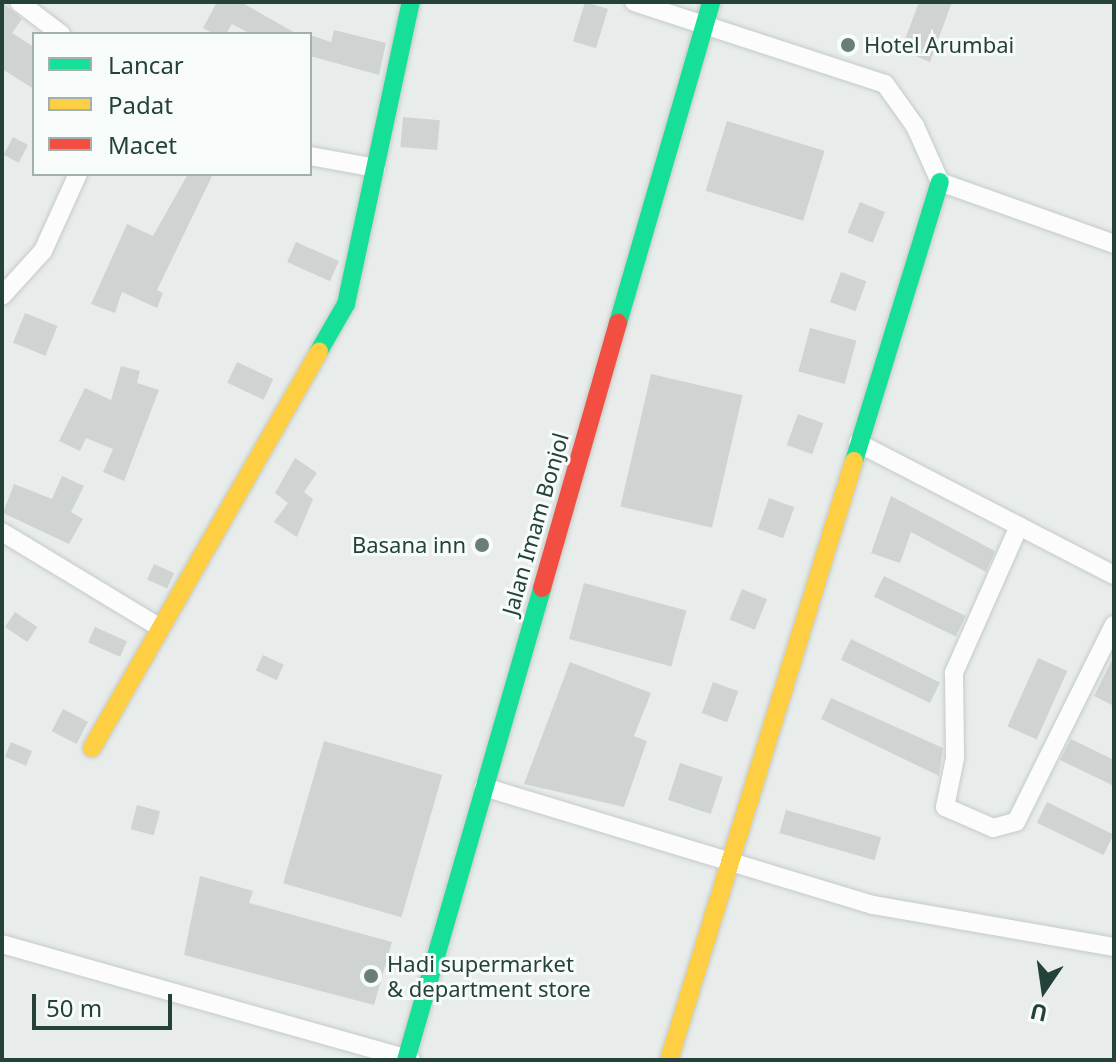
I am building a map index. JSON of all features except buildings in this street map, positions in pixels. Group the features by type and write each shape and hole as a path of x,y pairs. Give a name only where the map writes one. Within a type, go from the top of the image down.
{"street":[{"path":"19,2 58,32"},
{"path":"92,748 157,626 346,304 411,2"},
{"path":"634,2 885,84 915,126 940,182 726,864 669,1060"},
{"name":"Jalan Imam Bonjol","path":"408,1059 711,2"},
{"path":"312,156 376,168"},
{"path":"2,296 43,251 77,176"},
{"path":"940,182 1114,244"},
{"path":"858,443 1114,575"},
{"path":"1019,526 954,673 955,758 945,807 993,828 1016,822 1114,625"},
{"path":"2,532 157,626"},
{"path":"484,787 726,864 966,926 1114,947"},
{"path":"2,944 408,1059"}],"traffic: fast":[{"path":"319,351 346,304 411,2"},
{"path":"618,323 711,2"},
{"path":"854,461 940,182"},
{"path":"406,1060 542,588"}],"traffic: slow":[{"path":"92,748 319,351"},
{"path":"669,1060 854,461"}],"traffic: jam":[{"path":"542,588 618,323"}],"place":[{"name":"Hotel Arumbai","path":"848,45"},
{"name":"Basana inn","path":"482,545"},
{"name":"Hadi supermarket & department store","path":"371,976"}]}
